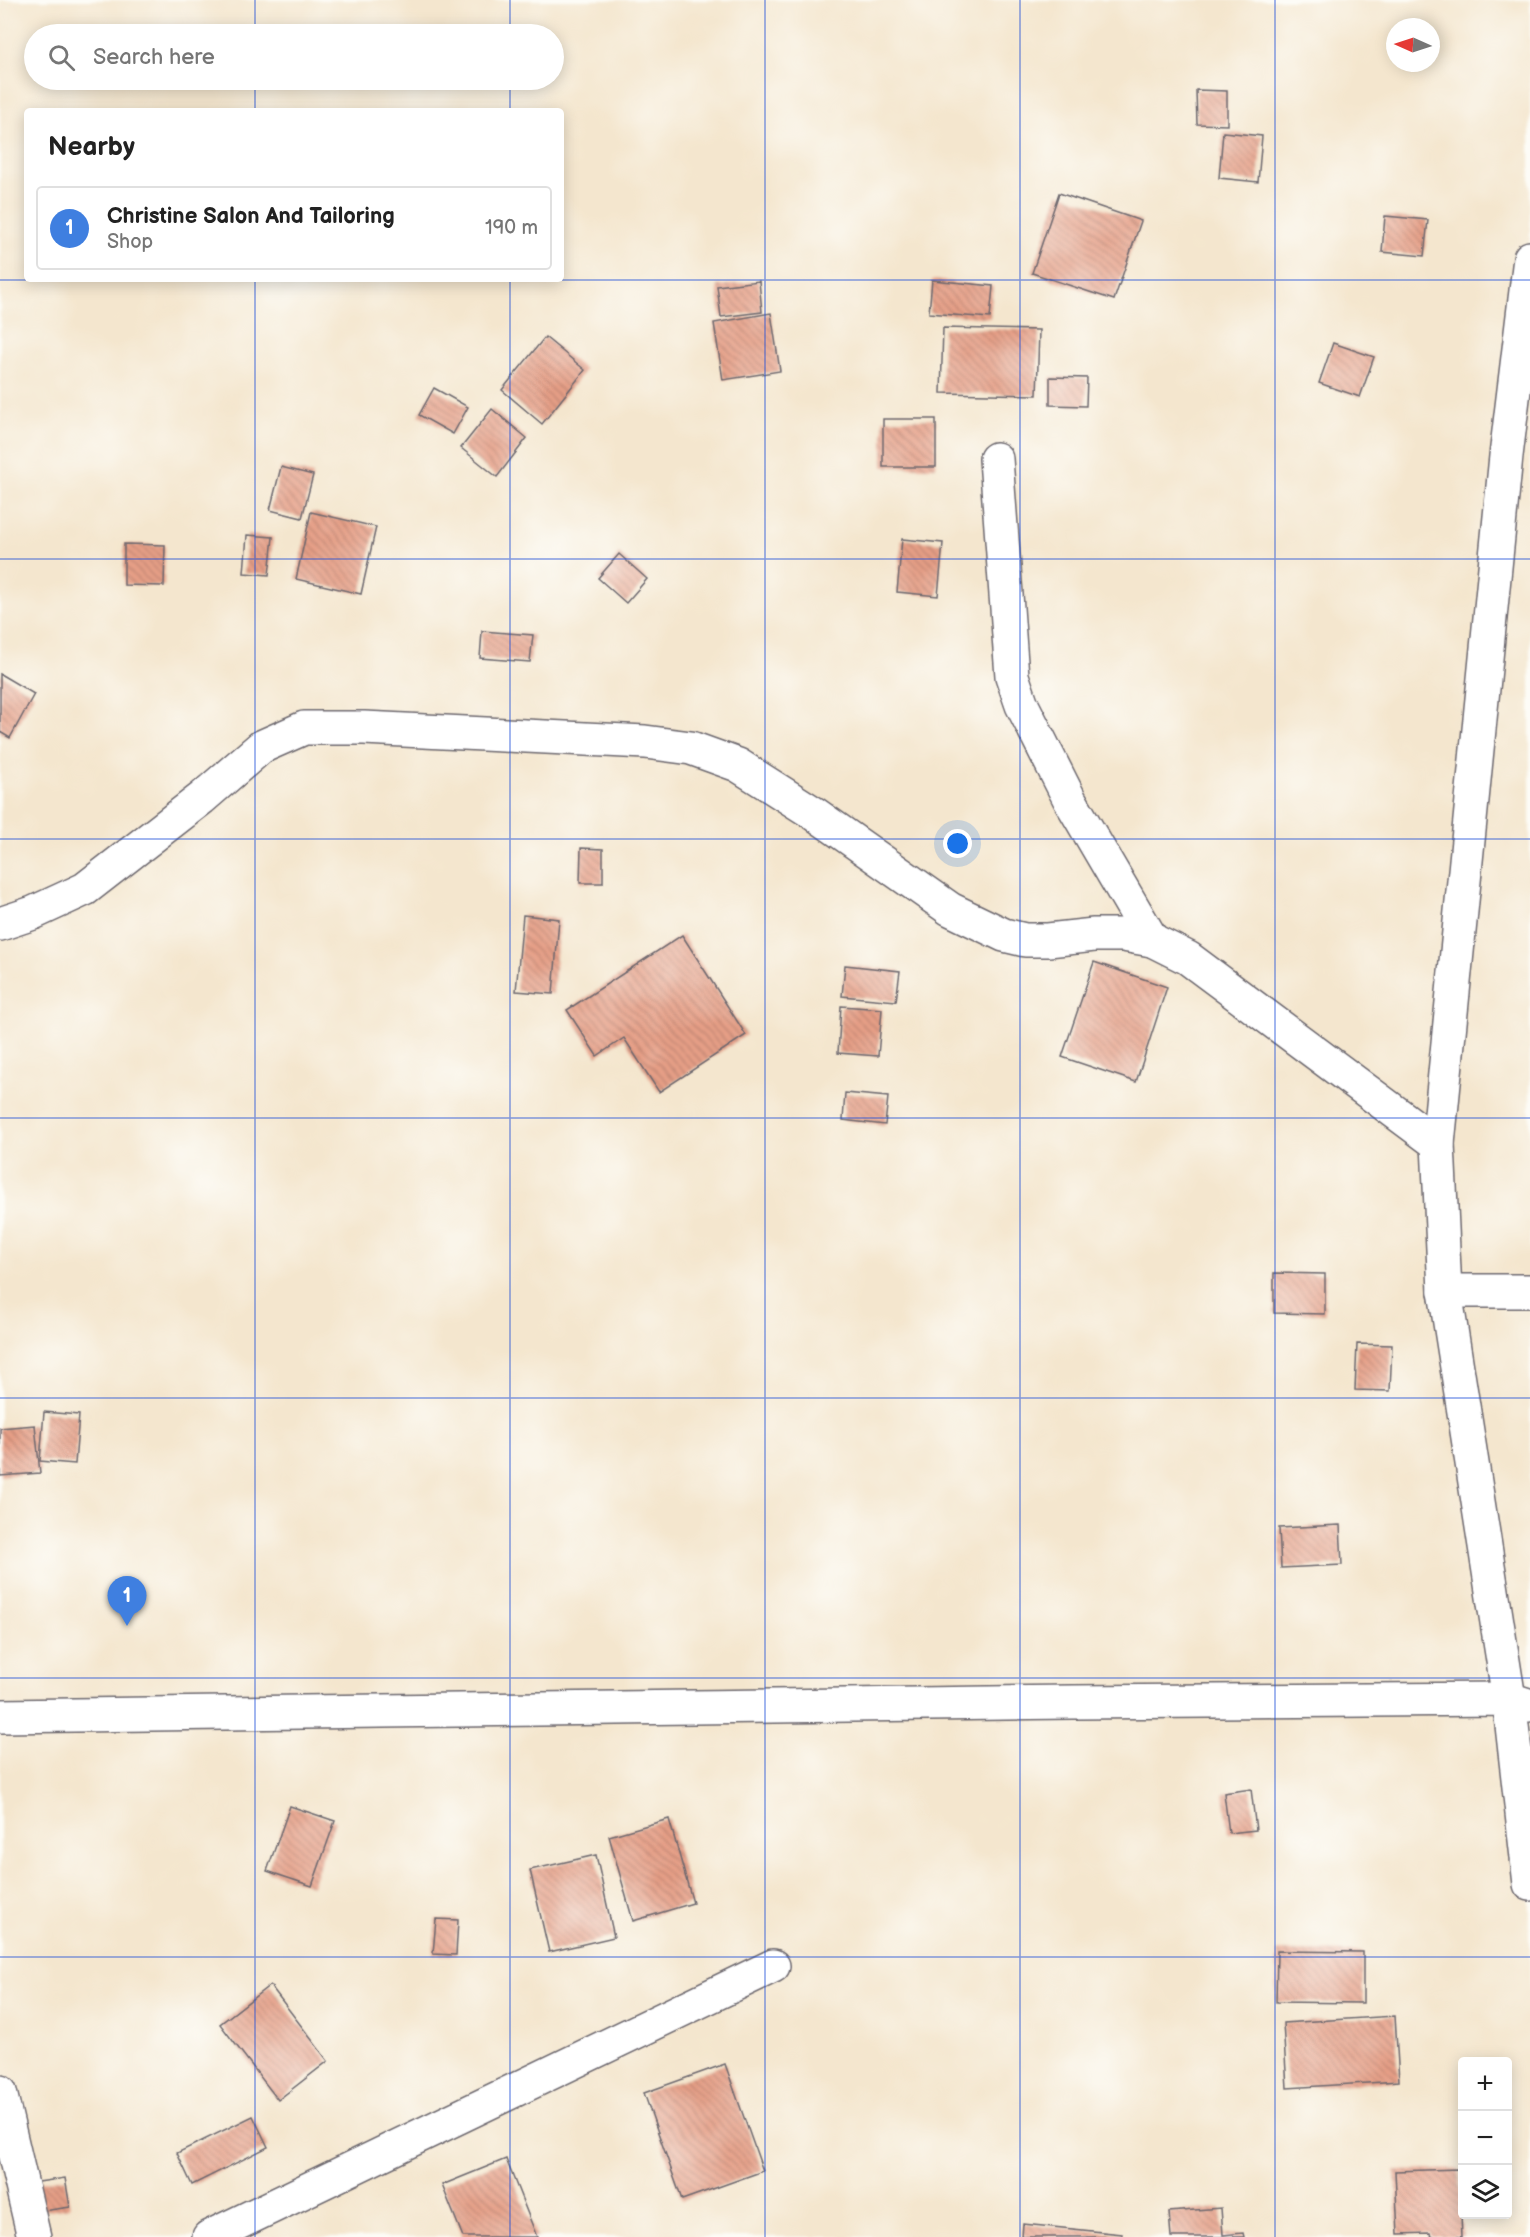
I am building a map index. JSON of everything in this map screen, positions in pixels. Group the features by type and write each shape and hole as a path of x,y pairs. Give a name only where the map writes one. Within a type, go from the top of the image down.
{"street":[{"path":"1530,258 1525,341 1506,456 1438,1144 1445,1291 1519,1702 1530,1884"},
{"path":"996,459 1012,676 1022,705 1070,800 1152,940"},
{"path":"0,924 33,914 85,889 202,798 261,747 304,728 364,728 645,742 691,748 738,765 815,814 950,909 1004,935 1025,940 1048,940 1094,934 1123,935 1152,940 1188,958 1438,1144"},
{"path":"1445,1291 1530,1291"},
{"path":"0,1716 1073,1702 1519,1702"},
{"path":"209,2237 773,1966"},
{"path":"0,2092 34,2237"}],"building":[{"path":"1196,90 1227,91 1227,125 1197,124"},
{"path":"1223,132 1262,136 1258,182 1219,178"},
{"path":"1059,193 1141,221 1114,300 1032,273"},
{"path":"1385,216 1428,220 1424,256 1382,252"},
{"path":"932,280 993,286 990,318 929,313"},
{"path":"759,281 762,312 721,317 717,286"},
{"path":"771,313 780,371 723,380 714,323"},
{"path":"943,328 1039,330 1037,395 941,393"},
{"path":"545,337 585,370 542,424 502,390"},
{"path":"1333,343 1374,357 1360,397 1319,383"},
{"path":"1050,377 1087,378 1086,406 1050,405"},
{"path":"434,388 468,407 453,434 419,415"},
{"path":"492,409 527,438 497,477 461,448"},
{"path":"883,419 936,419 936,467 883,467"},
{"path":"281,467 313,475 302,518 270,510"},
{"path":"311,512 376,527 361,594 296,579"},
{"path":"247,535 273,537 269,575 244,573"},
{"path":"902,539 943,543 938,596 897,592"},
{"path":"124,544 165,545 164,586 124,585"},
{"path":"619,554 647,579 626,603 598,578"},
{"path":"482,631 533,635 530,662 480,658"},
{"path":"0,674 34,694 10,738 0,732"},
{"path":"581,848 603,849 603,883 580,883"},
{"path":"523,915 559,919 553,994 516,991"},
{"path":"682,935 746,1035 659,1092 624,1038 597,1056 567,1010"},
{"path":"1094,962 1167,987 1136,1082 1062,1057"},
{"path":"845,965 900,971 896,1001 842,996"},
{"path":"841,1006 882,1009 878,1056 838,1053"},
{"path":"845,1093 888,1097 885,1125 843,1120"},
{"path":"1274,1273 1325,1274 1325,1314 1274,1313"},
{"path":"1357,1344 1392,1345 1390,1391 1355,1390"},
{"path":"44,1412 79,1415 75,1464 40,1461"},
{"path":"35,1425 40,1473 0,1476 0,1428"},
{"path":"1340,1525 1342,1565 1281,1568 1279,1528"},
{"path":"1251,1789 1256,1830 1229,1833 1224,1793"},
{"path":"290,1806 335,1821 312,1886 267,1871"},
{"path":"669,1819 693,1903 633,1921 609,1836"},
{"path":"596,1855 614,1937 549,1952 530,1870"},
{"path":"436,1919 458,1920 456,1955 433,1954"},
{"path":"1277,1951 1363,1952 1363,2003 1276,2002"},
{"path":"270,1985 328,2061 278,2100 220,2024"},
{"path":"1395,2016 1399,2081 1287,2088 1283,2023"},
{"path":"725,2064 763,2171 682,2200 644,2093"},
{"path":"253,2116 268,2147 192,2185 177,2153"},
{"path":"506,2159 537,2237 463,2237 442,2185"},
{"path":"1458,2169 1458,2219 1461,2219 1462,2237 1431,2237 1430,2233 1398,2234 1395,2171"},
{"path":"65,2178 70,2207 36,2212 32,2183"},
{"path":"1221,2208 1223,2235 1243,2233 1244,2237 1171,2237 1169,2212"},
{"path":"1023,2224 1122,2234 1122,2237 1022,2237"}],"place":[{"name":"Christine Salon And Tailoring","path":"127,1626"}]}
